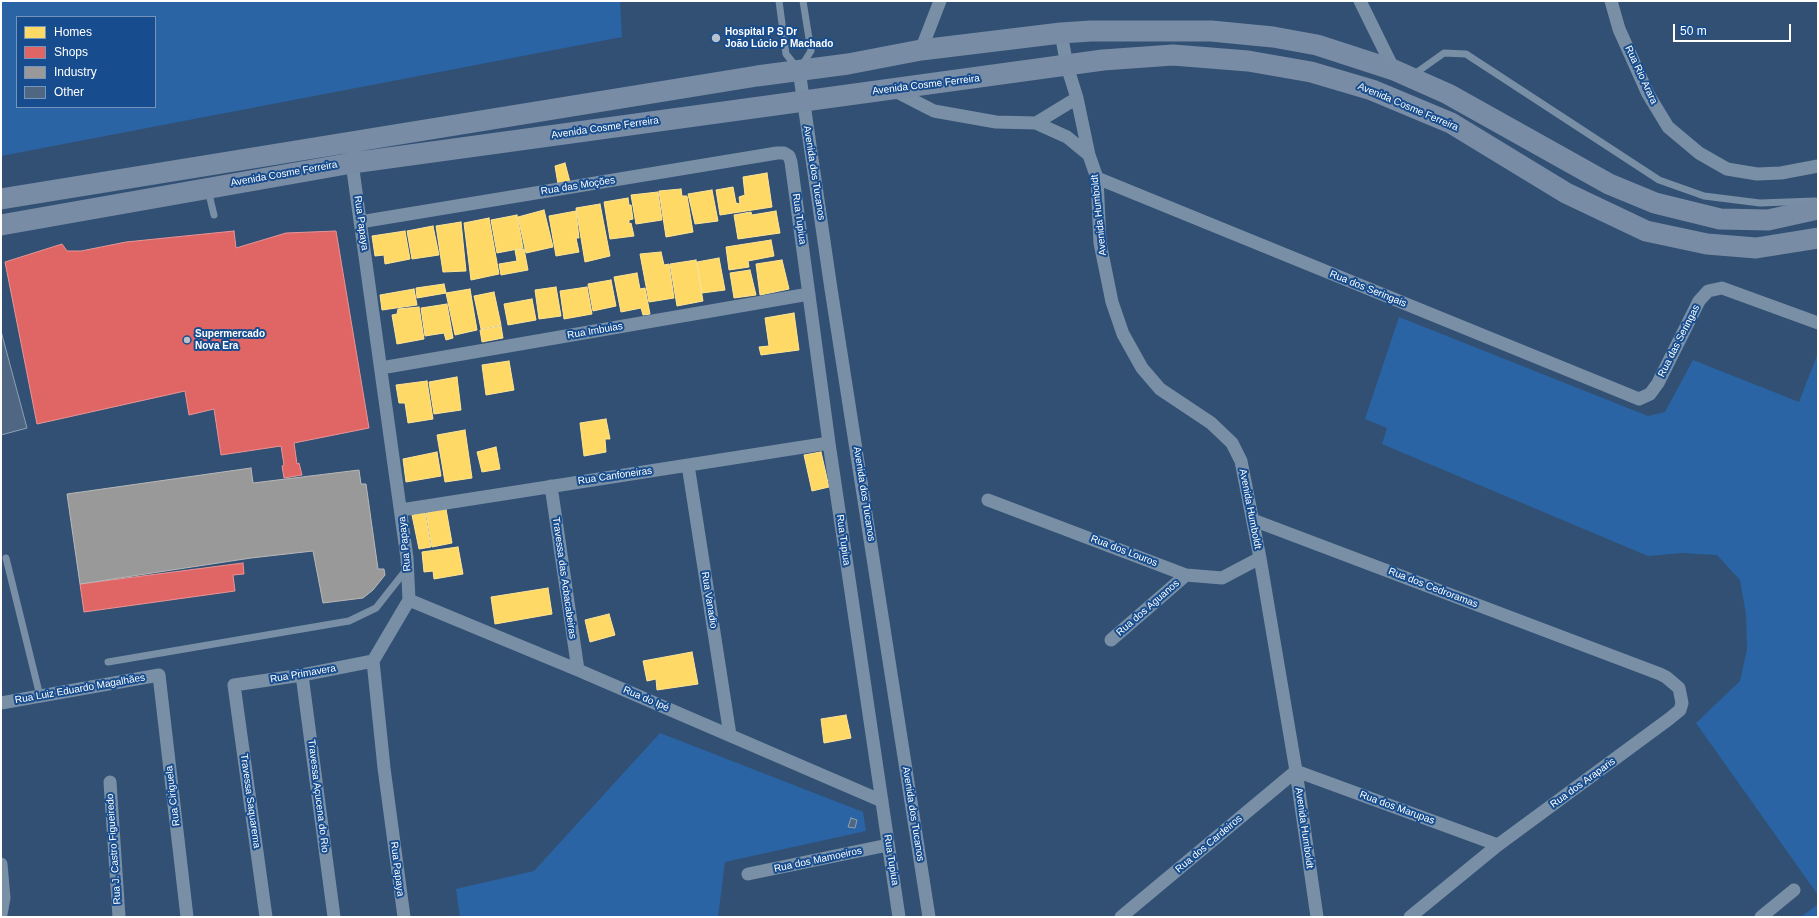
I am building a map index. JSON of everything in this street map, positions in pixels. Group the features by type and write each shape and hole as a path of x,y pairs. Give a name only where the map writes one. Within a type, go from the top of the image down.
{"main road":[{"name":"Avenida Cosme Ferreira","path":"1,199 921,50 1061,33 1211,31 1273,37 1317,44 1402,74 1448,94 1609,184 1655,203 1720,219 1768,220 1818,209"},
{"name":"Avenida Cosme Ferreira","path":"1,225 207,187 352,163 1103,60 1172,55 1248,61 1311,72 1372,90 1451,123 1566,193 1646,232 1707,244 1756,248 1818,238"}],"street":[{"path":"921,50 940,1"},
{"path":"1360,1 1402,74"},
{"name":"Rua Rio Arara","path":"1611,1 1619,29 1648,94 1668,127 1699,153 1727,169 1757,174 1781,173 1818,166"},
{"name":"Avenida Humboldt","path":"1061,33 1067,66 1077,98 1090,155 1097,178 1100,244 1112,302 1123,334 1142,368 1160,389 1211,423 1232,443 1241,461 1260,558 1296,771 1317,917"},
{"name":"Avenida dos Tucanos","path":"800,70 803,101 929,917"},
{"path":"893,90 934,111 996,122 1036,124 1067,137 1090,155"},
{"path":"1036,124 1077,98"},
{"name":"Rua das Moções","path":"360,222 778,153 784,153 791,162"},
{"name":"Rua Tupiua","path":"791,162 829,443 899,917"},
{"name":"Rua Papaya","path":"352,163 401,510 408,568 409,600"},
{"name":"Rua dos Seringais","path":"1097,178 1639,399"},
{"name":"Rua das Seringas","path":"1639,399 1650,394 1658,382 1700,301 1708,291 1722,288 1818,323"},
{"name":"Rua Imbuias","path":"381,368 809,294"},
{"name":"Rua Canfoneiras","path":"401,510 829,443"},
{"name":"Rua Vanadio","path":"688,465 730,735"},
{"name":"Travessa das Acbacabeiras","path":"551,486 578,670"},
{"name":"Rua dos Louros","path":"988,500 1186,575 1206,578 1222,578 1260,558"},
{"name":"Rua dos Cedroramas","path":"1253,520 1612,656"},
{"name":"Rua dos Aguanos","path":"1111,640 1186,575"},
{"path":"373,661 409,600"},
{"name":"Rua do Ipé","path":"409,600 578,670 882,801"},
{"name":"Rua dos Araparis","path":"1410,917 1498,845 1680,710 1682,696 1679,688 1670,680 1612,656"},
{"name":"Rua Papaya","path":"373,661 384,768 404,917"},
{"name":"Rua Primavera","path":"234,685 302,675 373,661"},
{"name":"Rua Luiz Eduardo Magalhães","path":"1,703 159,675"},
{"name":"Rua Ciriguela","path":"159,675 187,917"},
{"name":"Travessa Açucena do Rio","path":"302,675 334,917"},
{"name":"Travessa Saquarema","path":"234,685 266,917"},
{"name":"Rua dos Marupas","path":"1296,771 1498,845"},
{"name":"Rua dos Cardeiros","path":"1121,917 1296,771"},
{"name":"Rua J. Castro Figueiredo","path":"110,782 119,917"},
{"name":"Rua dos Mamoeiros","path":"748,874 888,845"},
{"path":"1,864 4,898 1,914"},
{"path":"1761,917 1794,890"}],"lane":[{"path":"779,1 786,54 800,70 811,51 803,1"},
{"path":"1402,74 1444,53 1466,54 1659,180 1704,196 1760,204 1818,201"},
{"path":"207,187 214,215"},
{"path":"6,558 40,696"},
{"path":"108,662 349,622 376,608 408,568"}],"shaded area":[{"path":"1,1 620,1 622,37 1,156"},
{"path":"1399,317 1648,416 1665,412 1693,360 1799,402 1818,353 1818,895 1696,723 1740,681 1747,649 1746,614 1740,580 1717,555 1682,553 1648,556 1382,444 1387,428 1365,419"},
{"path":"660,733 863,812 866,831 725,862 718,917 460,917 456,889 534,871"},
{"path":"1818,904 1818,917 1801,917"}],"building: Homes":[{"path":"565,163 570,182 558,184 555,166"},
{"path":"767,173 772,207 720,215 716,190 733,187 736,203 740,204 739,197 745,195 743,177"},
{"path":"681,189 682,196 687,196 693,232 666,237 659,191"},
{"path":"712,190 718,221 695,224 688,194"},
{"path":"658,192 662,220 636,224 631,195"},
{"path":"628,198 629,205 631,205 633,219 629,220 629,224 631,223 634,236 610,239 604,202"},
{"path":"600,204 610,256 585,262 576,208"},
{"path":"544,210 553,247 526,253 518,217"},
{"path":"576,211 579,238 576,238 579,252 556,256 549,216"},
{"path":"776,211 780,233 738,239 734,215 751,212 752,215"},
{"path":"517,215 523,248 497,253 491,220"},
{"path":"489,218 499,274 471,280 464,223"},
{"path":"461,222 466,271 443,272 436,226"},
{"path":"433,226 439,255 412,259 407,231"},
{"path":"405,231 410,259 385,264 384,255 375,256 372,236"},
{"path":"771,240 774,256 748,261 749,267 729,270 726,247"},
{"path":"524,249 528,270 501,275 499,264 517,261 515,250"},
{"path":"661,252 664,265 669,264 674,298 649,302 640,254"},
{"path":"719,258 725,290 702,293 697,262"},
{"path":"696,260 703,301 677,306 670,264"},
{"path":"782,260 789,289 760,295 756,264"},
{"path":"750,270 756,295 734,298 730,273"},
{"path":"637,273 640,289 645,288 650,314 643,315 641,308 621,312 614,277"},
{"path":"611,280 616,306 593,311 588,284"},
{"path":"444,284 446,293 417,298 416,288"},
{"path":"556,287 561,316 539,319 535,290"},
{"path":"587,287 592,314 564,319 560,291"},
{"path":"414,289 417,305 382,310 380,295"},
{"path":"470,289 477,330 455,335 446,293"},
{"path":"494,292 501,325 481,329 474,296"},
{"path":"532,299 536,320 508,325 504,304"},
{"path":"447,304 453,338 446,340 444,333 425,336 421,308"},
{"path":"419,307 424,339 397,344 392,315 397,314 398,309"},
{"path":"794,313 799,350 761,355 759,347 769,346 765,318"},
{"path":"501,326 503,338 482,342 480,330"},
{"path":"509,361 514,390 486,395 482,365"},
{"path":"457,377 461,410 434,414 429,382"},
{"path":"427,381 433,419 408,423 405,403 399,403 396,385"},
{"path":"606,419 610,439 605,439 606,452 584,456 580,423"},
{"path":"465,430 472,478 445,482 437,435"},
{"path":"496,447 500,469 482,472 477,452"},
{"path":"437,452 441,476 406,482 403,459"},
{"path":"821,452 829,487 812,491 804,455"},
{"path":"446,509 452,543 432,547 426,513"},
{"path":"425,513 431,547 419,549 412,515"},
{"path":"458,547 463,574 434,579 433,571 424,572 422,552"},
{"path":"548,588 552,614 495,624 491,597"},
{"path":"609,614 615,635 590,642 585,620"},
{"path":"692,652 698,684 657,690 656,679 647,681 643,661"},
{"path":"846,715 851,738 824,743 821,719"}],"building: Shops":[{"name":"Supermercado Nova Era","path":"234,231 236,248 286,233 336,231 369,428 294,443 297,464 299,463 302,475 284,478 282,466 284,465 281,446 221,455 214,409 189,415 185,391 37,424 5,262 62,244 67,251 81,251 126,242"},
{"path":"243,563 244,574 233,575 235,591 84,612 80,584"}],"building: Industry":[{"path":"251,468 253,483 359,470 361,484 366,484 378,569 384,569 385,575 373,590 363,598 323,603 313,551 251,558 80,584 67,494"}],"building: Other":[{"path":"1,331 27,428 1,435"},
{"path":"851,818 857,820 855,828 848,827"}],"place":[{"name":"Hospital P S Dr João Lúcio P Machado","path":"716,38"},
{"name":"Supermercado Nova Era","path":"187,340"}]}
